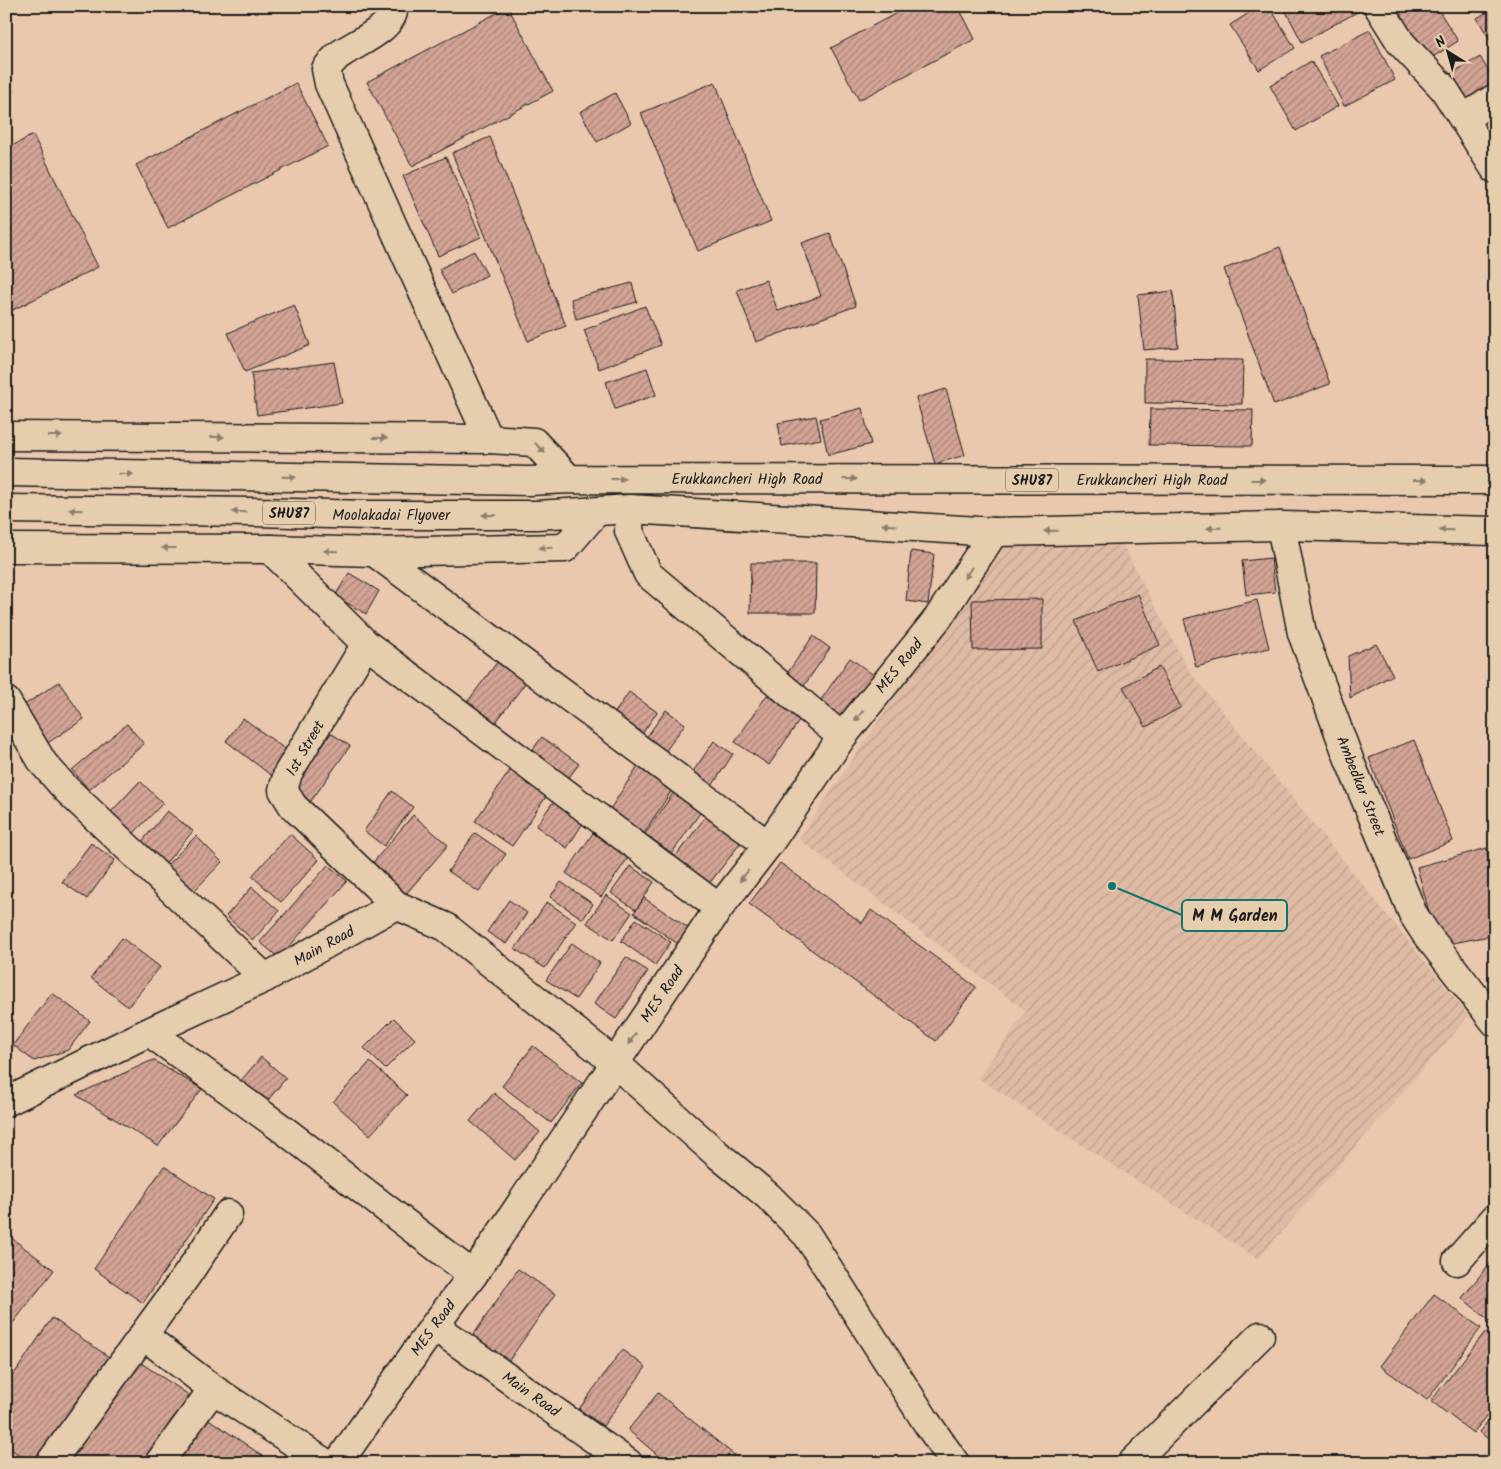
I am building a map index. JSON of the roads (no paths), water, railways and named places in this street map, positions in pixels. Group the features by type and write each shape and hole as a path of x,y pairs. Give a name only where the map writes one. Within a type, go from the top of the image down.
{"street":[{"path":"393,6 394,10 389,22 380,30 339,55 326,69 329,84 489,439"},
{"path":"1378,6 1401,43 1444,89 1495,169"},
{"path":"1463,119 1495,98"},
{"path":"6,436 489,439 534,442 569,479"},
{"name":"SHU87","path":"6,472 529,481 569,479"},
{"name":"Erukkancheri High Road","path":"569,479 1495,480"},
{"name":"Moolakadai Flyover","path":"6,509 368,515 596,512"},
{"path":"630,509 629,531 648,574 842,737"},
{"name":"SHU87","path":"596,512 630,509 994,532 1281,526 1495,531"},
{"path":"6,548 270,549 374,552 565,548 596,512"},
{"name":"Ambedkar Street","path":"1281,526 1302,633 1350,762 1414,914 1426,934 1495,1022"},
{"name":"MES Road","path":"338,1463 434,1326 473,1275 720,908 768,845 842,737 938,618 994,532"},
{"path":"270,549 366,644 720,908"},
{"path":"374,552 768,845"},
{"name":"1st Street","path":"366,644 288,773 283,790 293,806 396,905"},
{"path":"6,701 44,763 66,789 265,978"},
{"path":"396,905 446,927 615,1063 716,1154 768,1196 807,1235 955,1463"},
{"name":"Main Road","path":"6,1102 265,978 396,905"},
{"path":"149,1032 288,1132 473,1275"},
{"path":"50,1463 187,1275 228,1214"},
{"path":"1457,1261 1495,1218"},
{"name":"Main Road","path":"434,1326 628,1463"},
{"path":"143,1335 213,1389 325,1463"},
{"path":"1132,1463 1260,1336"},
{"path":"160,1463 213,1389"}],"place":[{"name":"M M Garden","path":"1112,886"}]}
